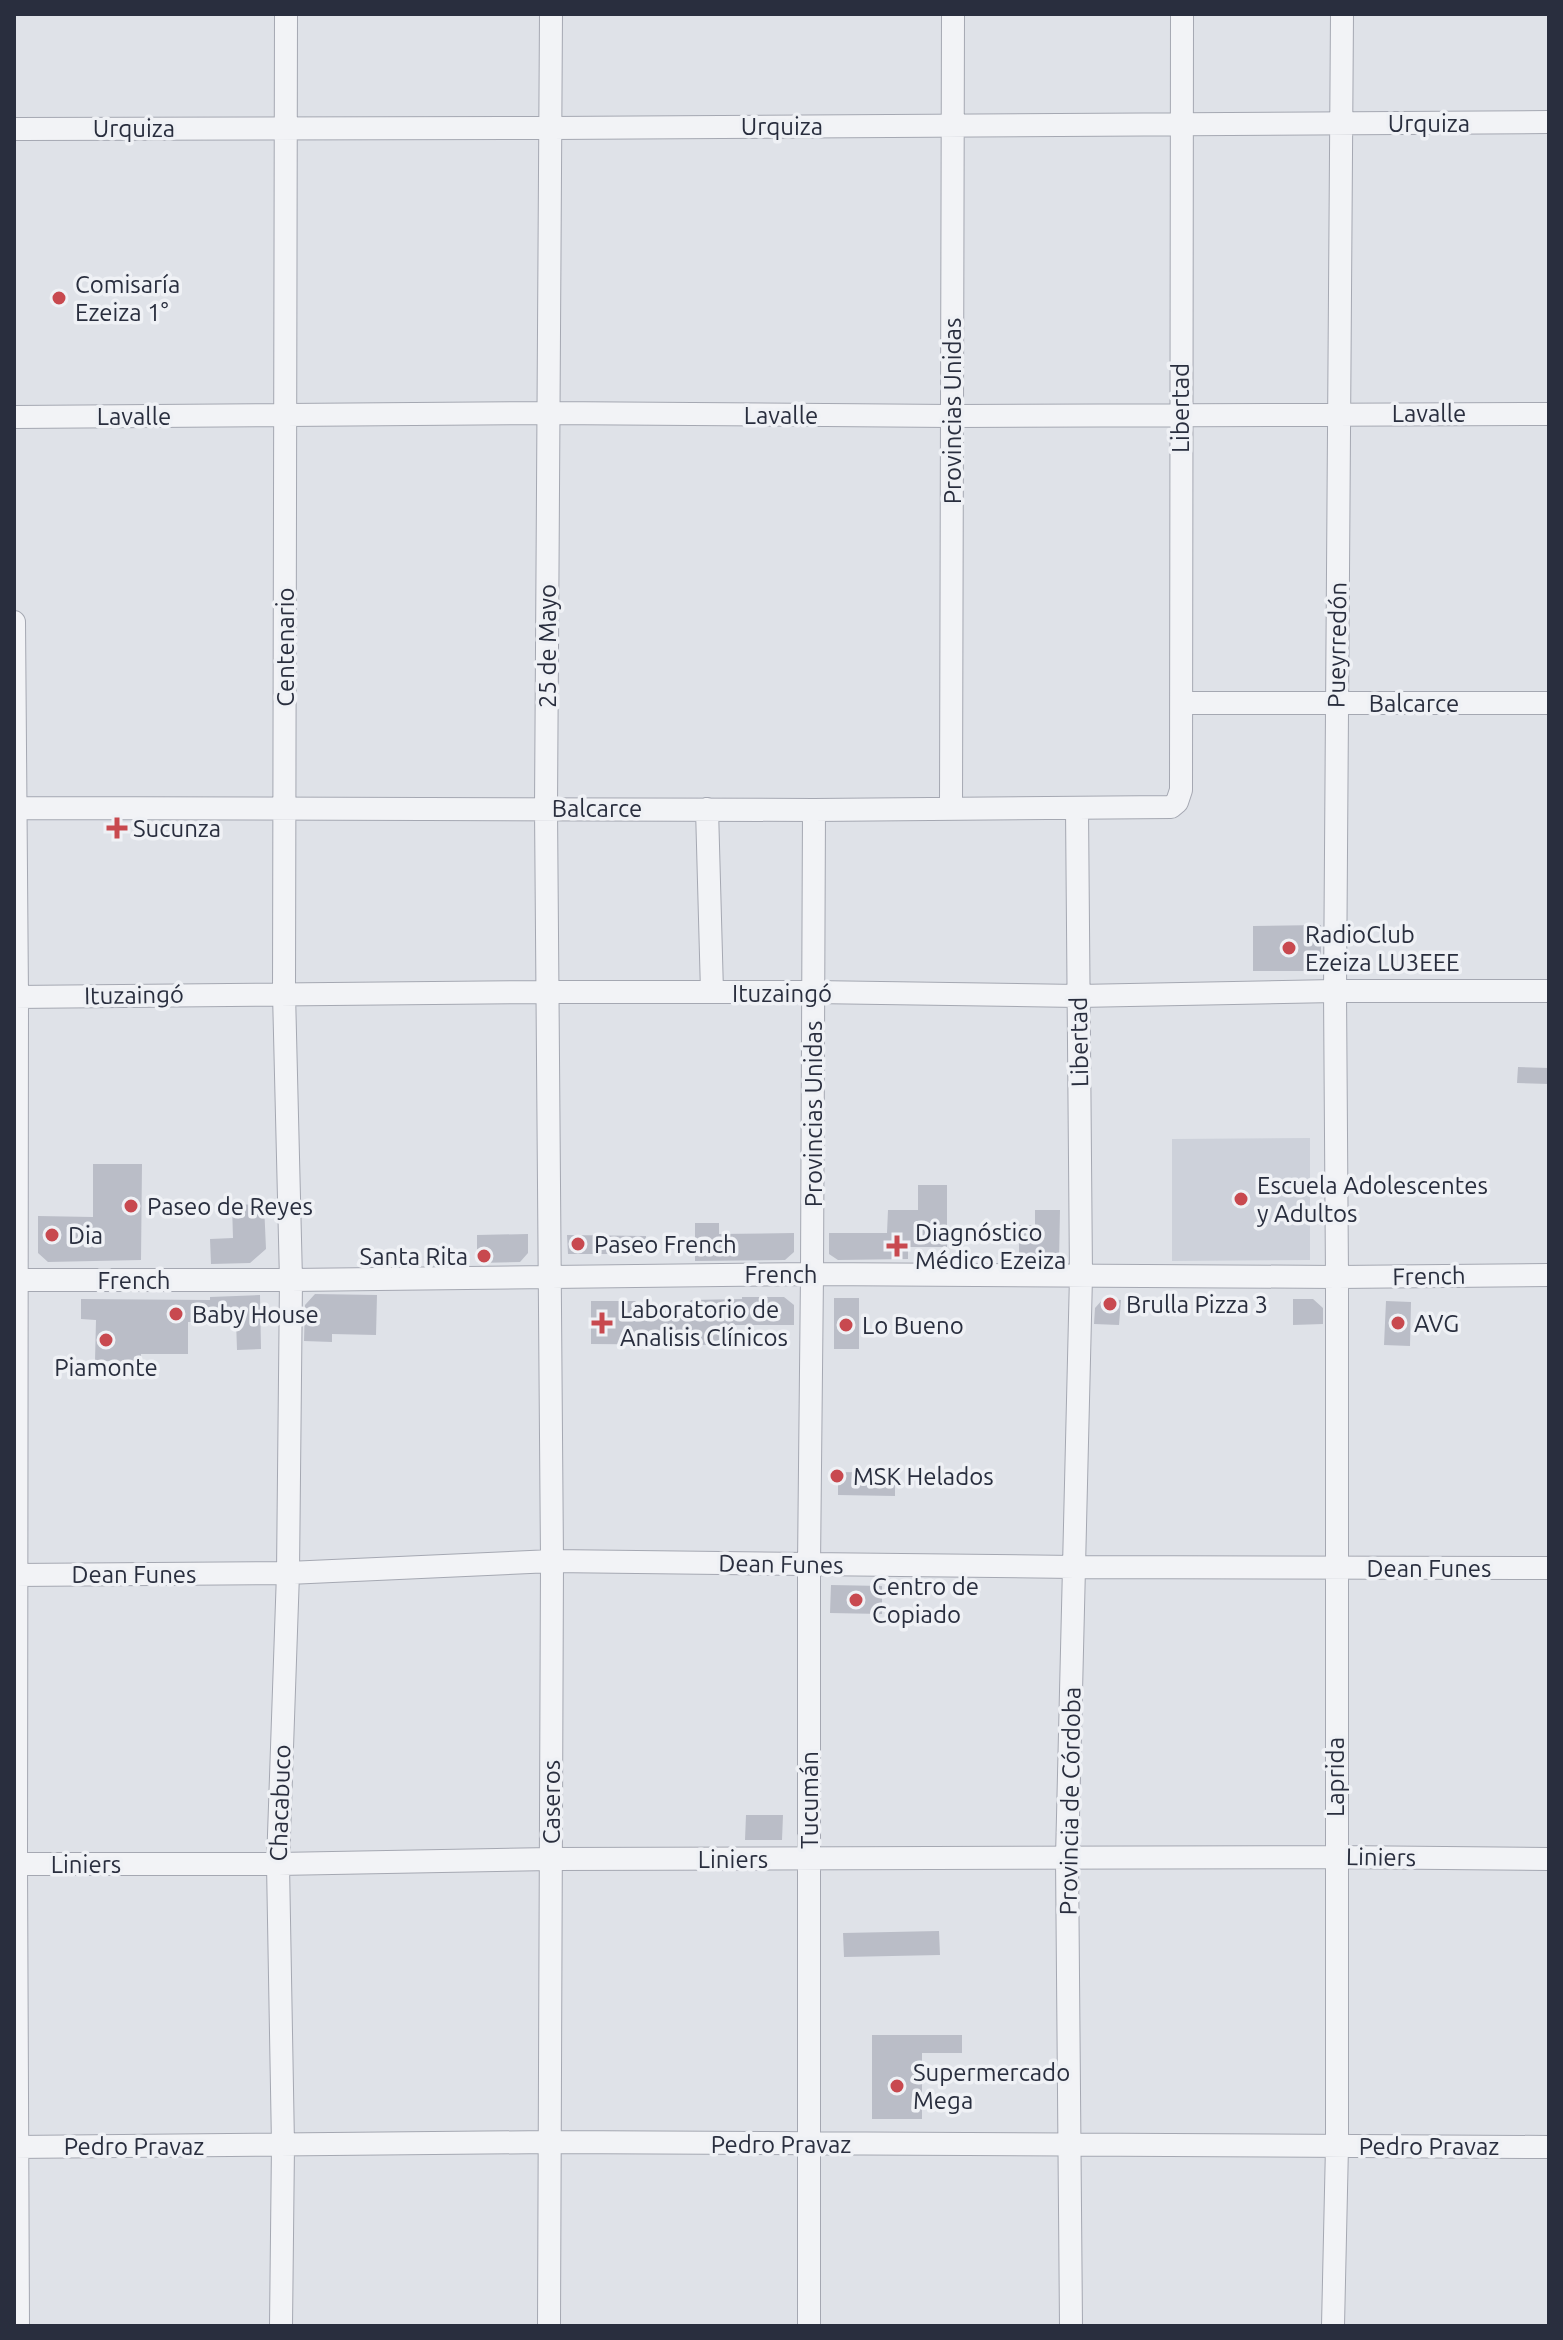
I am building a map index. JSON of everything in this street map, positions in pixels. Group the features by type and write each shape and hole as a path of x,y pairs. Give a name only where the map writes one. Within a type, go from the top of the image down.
{"street":[{"name":"Centenario","path":"286,14 284,993 291,1280"},
{"name":"25 de Mayo","path":"551,14 546,808 551,1277"},
{"name":"Provincias Unidas","path":"951,807 953,14"},
{"name":"Libertad","path":"1177,802 1181,790 1183,703 1180,415 1182,14"},
{"name":"Pueyrredón","path":"1337,1277 1336,703 1342,14"},
{"name":"Urquiza","path":"14,129 1549,122"},
{"name":"Lavalle","path":"14,417 548,413 952,416 1549,414"},
{"path":"14,622 18,2326"},
{"name":"Balcarce","path":"1183,703 1549,703"},
{"name":"Balcarce","path":"15,808 1162,809 1177,802"},
{"path":"707,809 712,992"},
{"name":"Libertad","path":"1077,809 1081,1276"},
{"name":"Provincias Unidas","path":"812,1274 814,810"},
{"name":"Ituzaingó","path":"15,997 546,992 1078,996 1549,991"},
{"name":"French","path":"16,1280 812,1274 1549,1275"},
{"name":"Tucumán","path":"809,2326 812,1274"},
{"name":"Provincia de Córdoba","path":"1071,2326 1067,1858 1081,1276"},
{"name":"Caseros","path":"549,2326 551,1277"},
{"name":"Laprida","path":"1333,2326 1337,2146 1337,1277"},
{"name":"Chacabuco","path":"281,2326 283,2145 278,1864 288,1573 291,1280"},
{"name":"Dean Funes","path":"15,1575 288,1573 552,1561 1549,1568"},
{"name":"Liniers","path":"15,1864 278,1864 551,1859 1549,1859"},
{"name":"Pedro Pravaz","path":"16,2147 549,2142 1549,2147"}],"shaded area":[{"name":"Escuela Adolescentes y Adultos","path":"1310,1138 1310,1260 1172,1261 1172,1139"}],"building":[{"name":"RadioClub Ezeiza LU3EEE","path":"1321,925 1321,971 1253,971 1253,926"},
{"path":"1518,1067 1549,1068 1549,1084 1517,1083"},
{"path":"93,1164 142,1164 141,1260 48,1262 38,1253 38,1216 93,1217"},
{"path":"918,1185 947,1185 947,1247 908,1247 908,1259 838,1260 829,1254 829,1233 887,1233 888,1210 918,1210"},
{"path":"264,1204 266,1249 250,1263 211,1264 210,1239 233,1238 232,1205"},
{"path":"1035,1210 1060,1210 1059,1261 1019,1260 1019,1225 1035,1225"},
{"path":"695,1223 719,1223 719,1234 794,1233 794,1252 785,1260 695,1261"},
{"path":"528,1234 528,1253 520,1262 477,1263 477,1235"},
{"path":"567,1235 646,1236 645,1254 568,1254"},
{"path":"315,1294 377,1295 376,1335 332,1334 332,1342 304,1341 305,1305"},
{"path":"260,1295 261,1349 237,1350 236,1320 188,1322 188,1354 141,1354 141,1373 115,1372 115,1361 95,1361 96,1320 81,1319 81,1299 210,1300 210,1297"},
{"path":"784,1297 794,1305 794,1325 720,1325 720,1345 591,1344 591,1301 687,1305 691,1300"},
{"name":"Lo Bueno","path":"834,1298 859,1298 859,1349 834,1349"},
{"path":"1103,1299 1121,1300 1119,1325 1094,1324 1095,1308"},
{"path":"1293,1299 1313,1299 1323,1308 1323,1324 1293,1325"},
{"name":"AVG","path":"1386,1301 1411,1302 1410,1346 1384,1345"},
{"path":"838,1472 895,1473 895,1496 838,1495"},
{"name":"Centro de Copiado","path":"831,1585 882,1586 882,1614 830,1613"},
{"path":"746,1815 783,1815 782,1840 745,1840"},
{"path":"939,1931 940,1955 844,1957 843,1933"},
{"name":"Supermercado Mega","path":"872,2035 962,2035 962,2053 922,2053 922,2119 872,2119"}],"place":[{"name":"Comisaría Ezeiza 1°","path":"59,298"},
{"name":"Sucunza","path":"117,828"},
{"name":"RadioClub Ezeiza LU3EEE","path":"1289,948"},
{"name":"Escuela Adolescentes y Adultos","path":"1241,1199"},
{"name":"Paseo de Reyes","path":"131,1206"},
{"name":"Dia","path":"52,1235"},
{"name":"Paseo French","path":"578,1244"},
{"name":"Diagnóstico Médico Ezeiza","path":"897,1246"},
{"name":"Santa Rita","path":"484,1256"},
{"name":"Brulla Pizza 3","path":"1110,1304"},
{"name":"Baby House","path":"176,1314"},
{"name":"Laboratorio de Analisis Clínicos","path":"602,1323"},
{"name":"AVG","path":"1398,1323"},
{"name":"Lo Bueno","path":"846,1325"},
{"name":"Piamonte","path":"106,1340"},
{"name":"MSK Helados","path":"837,1476"},
{"name":"Centro de Copiado","path":"856,1600"},
{"name":"Supermercado Mega","path":"897,2086"}]}
